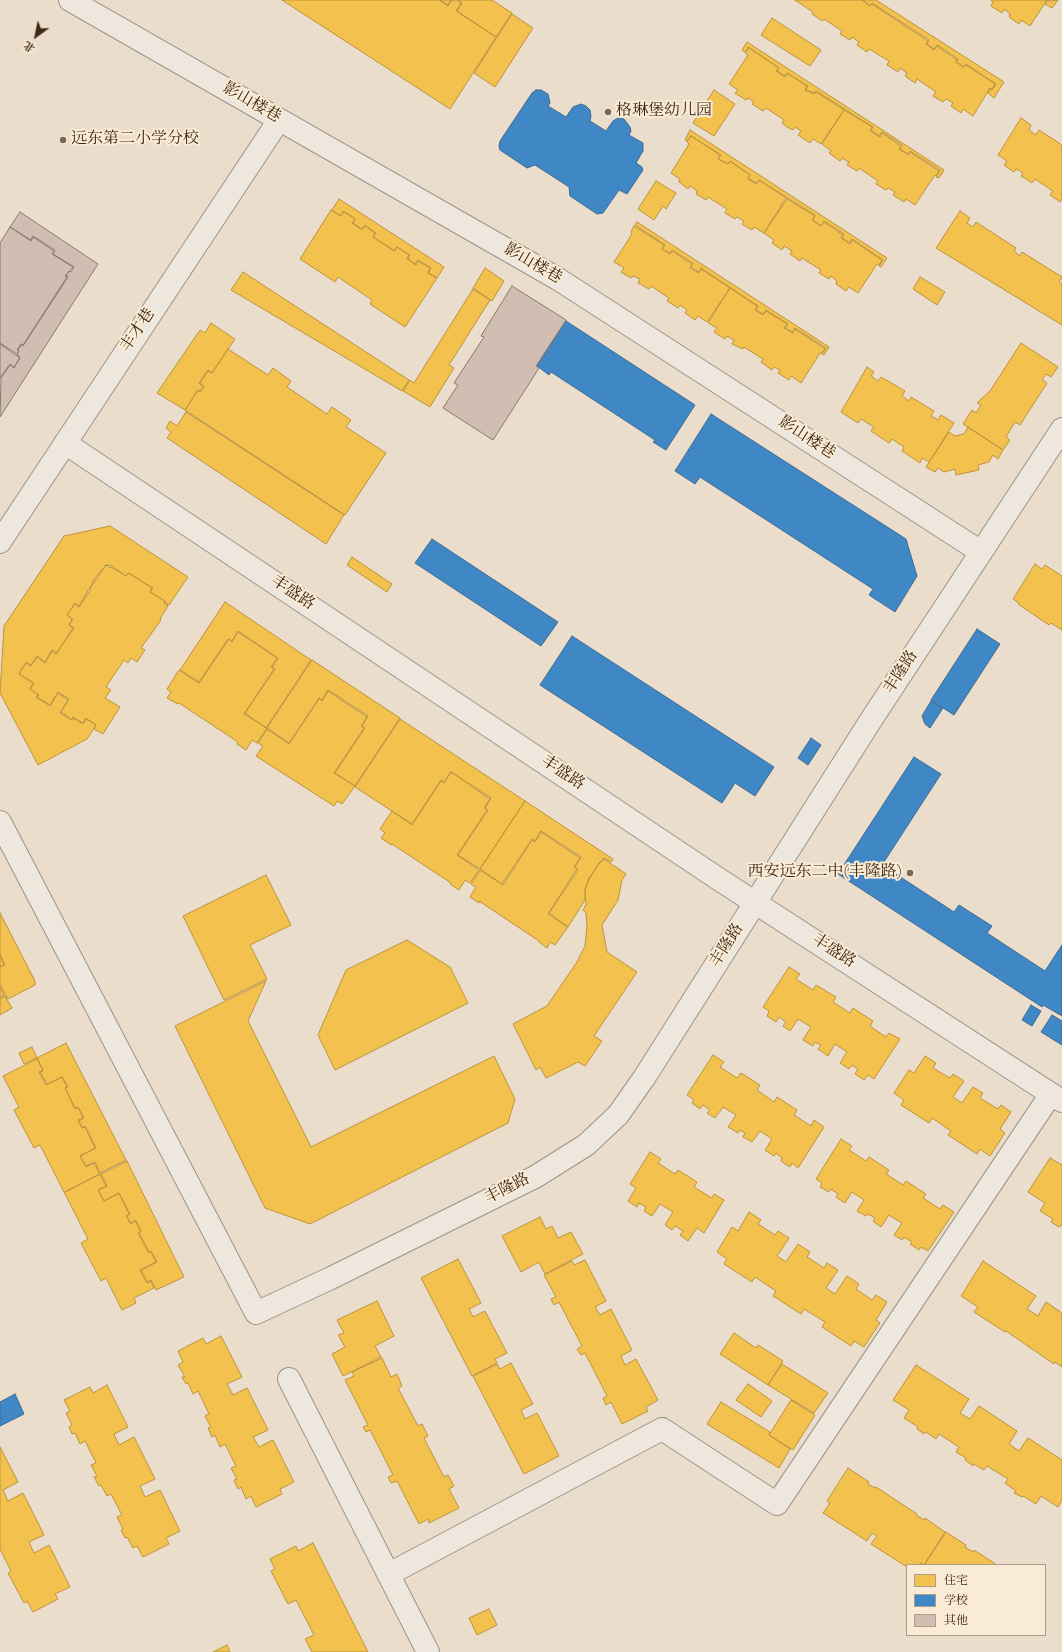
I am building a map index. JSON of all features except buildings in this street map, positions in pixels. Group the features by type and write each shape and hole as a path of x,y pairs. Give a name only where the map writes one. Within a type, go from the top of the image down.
{"street":[{"name":"影山楼巷","path":"70,0 558,279 981,552"},
{"name":"丰才巷","path":"0,542 279,120"},
{"name":"丰隆路","path":"0,822 256,1313 535,1177 586,1145 618,1115 644,1078 876,713 1062,429"},
{"name":"丰盛路","path":"65,443 714,875 1057,1097"},
{"path":"389,1574 662,1429 777,1504 1057,1097"},
{"path":"289,1379 428,1652"}],"place":[{"name":"格琳堡幼儿园","path":"608,112"},
{"name":"远东第二小学分校","path":"63,140"},
{"name":"西安远东二中(丰隆路)","path":"910,873"}]}
